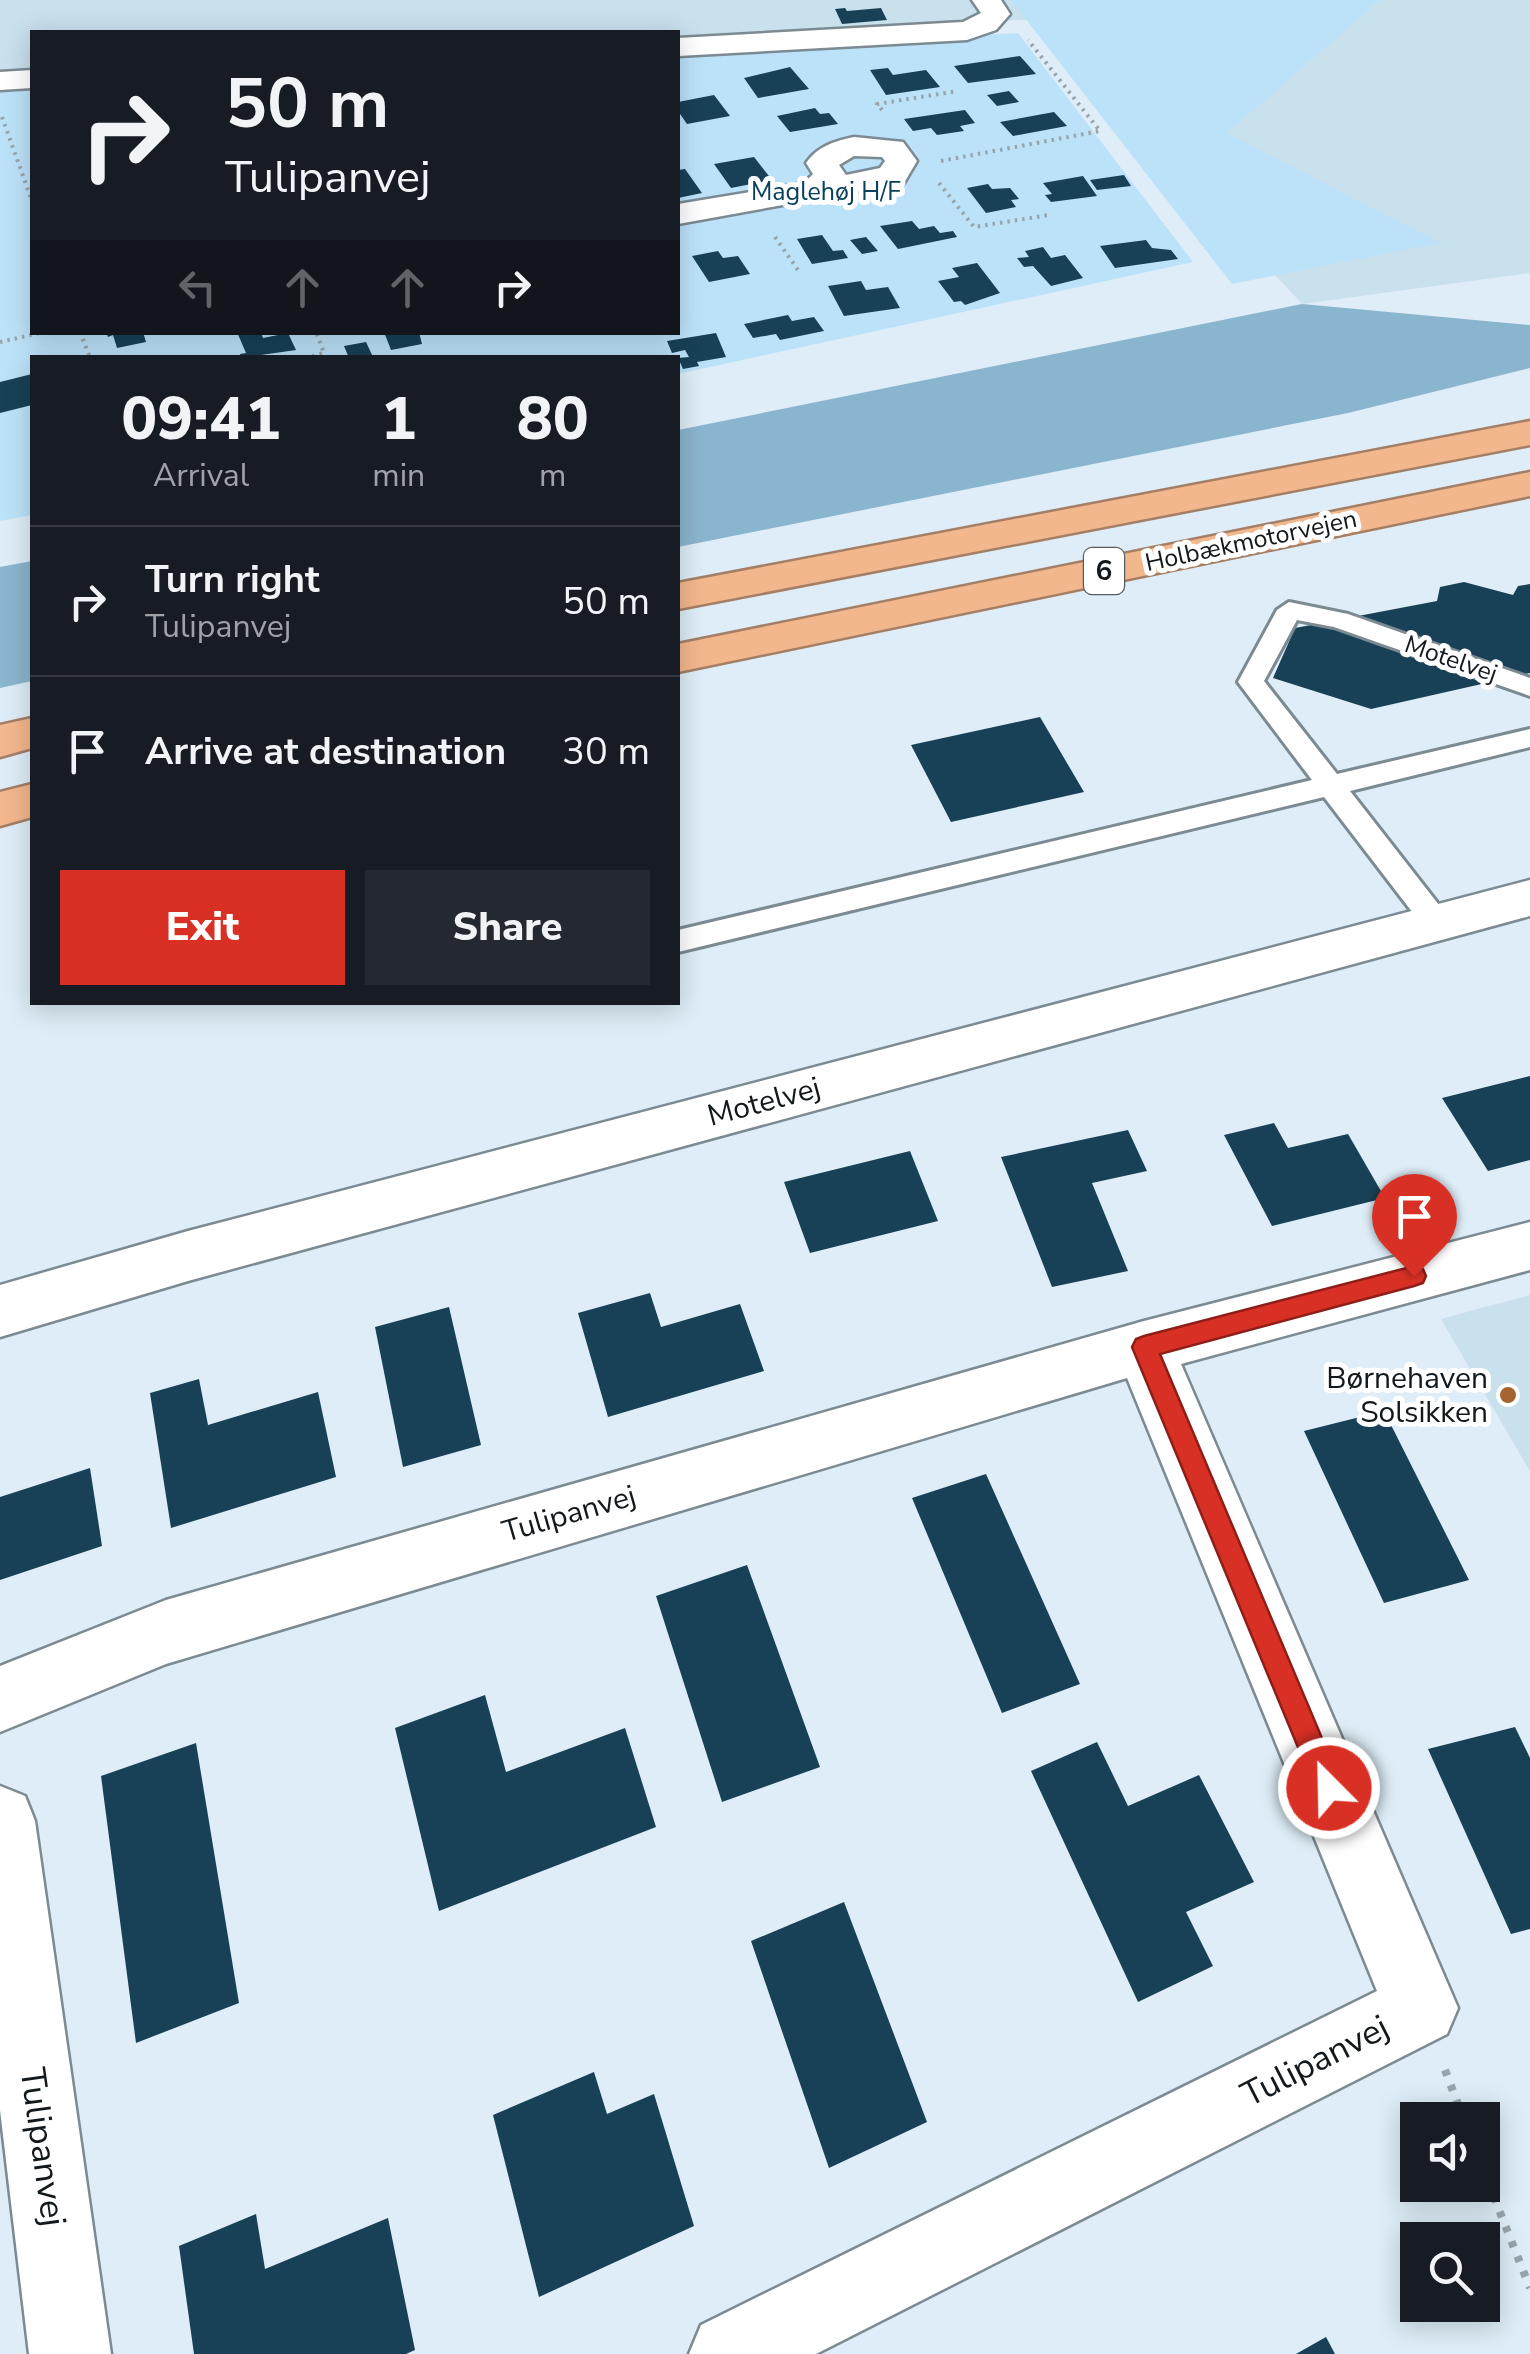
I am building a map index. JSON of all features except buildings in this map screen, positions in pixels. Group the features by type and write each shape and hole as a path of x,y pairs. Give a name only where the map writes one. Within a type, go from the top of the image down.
{"highway":[{"name":"Holbækmotorvejen","path":"680,596 1530,433"},
{"name":"Holbækmotorvejen","path":"680,658 1530,484"},
{"path":"0,741 30,734"},
{"path":"0,809 30,802"}],"street":[{"path":"680,47 967,31 986,12"},
{"path":"0,81 30,79"},
{"path":"680,214 814,191"},
{"name":"Motelvej","path":"0,1312 207,1251 1530,898"},
{"name":"Tulipanvej","path":"0,1699 166,1632 1144,1347 1530,1246"},
{"name":"Tulipanvej","path":"730,2354 1421,2008 1144,1347"},
{"name":"Tulipanvej","path":"0,1821 70,2354"}],"lane":[{"name":"Motelvej","path":"1332,785 1251,682 1289,610 1339,620 1530,687"},
{"path":"680,941 1530,738"},
{"path":"1332,785 1436,922"}],"path":[{"path":"924,164 1100,131 1021,31 986,12"},
{"path":"0,111 30,194"},
{"path":"0,342 31,335"},
{"path":"316,355 324,353 317,335"},
{"path":"1496,2202 1530,2288"}],"shaded area":[{"path":"0,0 1530,0 1530,273 1302,304 1040,19 680,37 680,30 30,30 30,69 0,71"},
{"path":"1302,304 1530,325 1530,368 1348,413 680,547 680,430"},
{"path":"30,561 30,681 0,688 0,567"},
{"name":"Børnehaven Solsikken","path":"1530,1295 1530,1471 1441,1319"}],"green space":[{"path":"1011,0 1380,0 1227,133 1440,243 1232,284"},
{"name":"Maglehøj H/F","path":"1018,33 1193,262 680,374 680,355 30,355 30,515 0,521 0,87 30,85 30,335 680,335 680,51"}],"place":[{"name":"Børnehaven Solsikken","path":"1508,1395"}],"route":[{"path":"1329,1788 1144,1347 1414,1276"}]}
